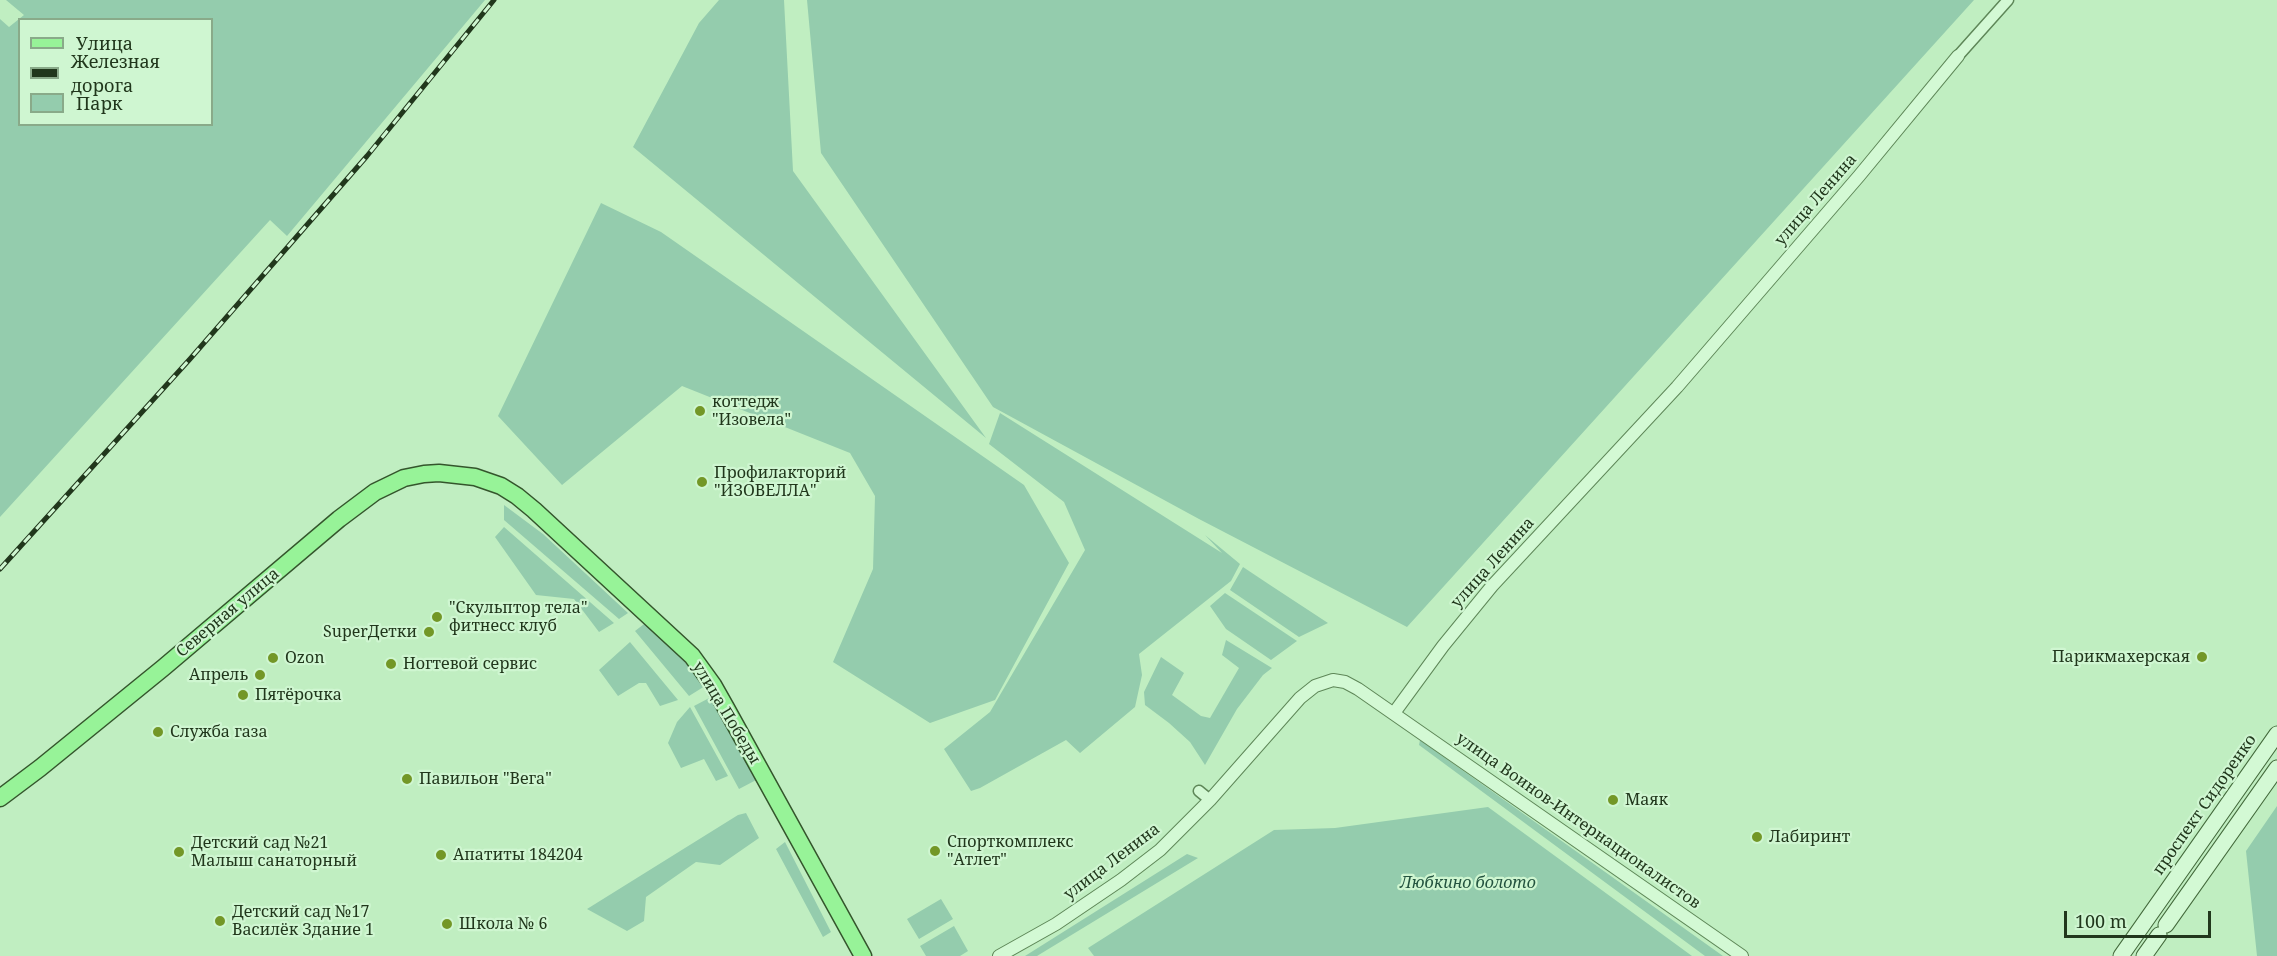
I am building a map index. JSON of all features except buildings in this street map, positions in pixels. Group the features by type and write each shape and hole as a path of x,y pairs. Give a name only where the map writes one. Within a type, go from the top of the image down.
{"main road":[{"name":"Северная улица","path":"0,798 163,668 339,519 375,492 404,478 424,474 439,473 475,477"},
{"name":"улица Победы","path":"475,477 501,486 518,496 692,656 714,686 862,956"},
{"name":"проспект Сидоренко","path":"2121,956 2277,734"},
{"path":"2144,956 2277,768"}],"street":[{"path":"1958,56 2008,0"},
{"name":"улица Ленина","path":"999,956 1056,924 1121,880 1160,850 1210,800 1293,705 1315,686 1333,680 1345,682 1394,714 1443,646 1492,586 1684,378 1859,176 1958,56"},
{"name":"улица Воинов-Интернационалистов","path":"1394,714 1742,956"},
{"path":"1199,791 1210,800"},
{"path":"2151,914 2162,930"}],"green space":[{"path":"6,0 485,0 287,236 270,220 0,517 0,19 9,27 18,20 18,126 213,126 213,18 20,18 24,15"},
{"path":"719,0 784,0 793,171 986,438 633,147 699,23"},
{"path":"807,0 1974,0 1407,627 1199,519 993,407 821,153"},
{"path":"601,203 661,232 1024,485 1069,563 995,700 930,723 833,662 873,569 875,496 850,453 682,386 562,485 498,416"},
{"path":"1000,413 1222,553 1205,535 1240,564 1231,581 1139,654 1142,675 1135,707 1080,753 1066,740 971,791 944,749 990,712 1085,550 1064,502 989,444"},
{"path":"504,505 543,534 628,613 619,619 504,520"},
{"path":"504,527 614,623 599,632 574,599 536,595 495,537"},
{"path":"1243,567 1328,623 1299,637 1230,590"},
{"path":"1225,593 1297,641 1271,660 1226,629 1210,606"},
{"path":"648,621 705,686 689,696 635,631"},
{"path":"1226,640 1272,668 1263,675 1237,709 1205,765 1190,742 1145,705 1144,692 1161,657 1184,673 1172,695 1201,716 1210,718 1239,668 1222,655"},
{"path":"630,642 678,700 660,706 646,683 639,683 618,696 599,670"},
{"path":"713,696 760,778 739,789 694,706"},
{"path":"690,707 728,776 716,781 704,759 681,768 668,743 677,722"},
{"path":"1420,740 1723,956 1705,956 1419,745"},
{"path":"2277,806 2277,956 2257,956 2246,851"},
{"name":"Любкино болото","path":"1488,807 1692,956 1094,956 1088,948 1274,830 1335,828"},
{"path":"746,813 759,838 720,865 696,862 646,897 644,921 627,931 587,909 738,815"},
{"path":"785,842 831,932 823,937 776,849"},
{"path":"1187,854 1198,858 1037,956 1025,956"},
{"path":"941,899 953,919 919,939 907,919"},
{"path":"954,926 968,951 960,956 926,956 920,946"}],"railway":[{"path":"0,569 190,359 367,156 494,0"}],"place":[{"name":"коттедж \"Изовела\"","path":"700,411"},
{"name":"Профилакторий \"ИЗОВЕЛЛА\"","path":"702,482"},
{"name":"\"Скульптор тела\" фитнесс клуб","path":"437,617"},
{"name":"SuperДетки","path":"429,632"},
{"name":"Парикмахерская","path":"2202,657"},
{"name":"Ozon","path":"273,658"},
{"name":"Ногтевой сервис","path":"391,664"},
{"name":"Апрель","path":"260,675"},
{"name":"Пятёрочка","path":"243,695"},
{"name":"Служба газа","path":"158,732"},
{"name":"Павильон \"Вега\"","path":"407,779"},
{"name":"Маяк","path":"1613,800"},
{"name":"Лабиринт","path":"1757,837"},
{"name":"Спорткомплекс \"Атлет\"","path":"935,851"},
{"name":"Детский сад №21 Малыш санаторный","path":"179,852"},
{"name":"Апатиты 184204","path":"441,855"},
{"name":"Детский сад №17 Василёк Здание 1","path":"220,921"},
{"name":"Школа № 6","path":"447,924"}]}
